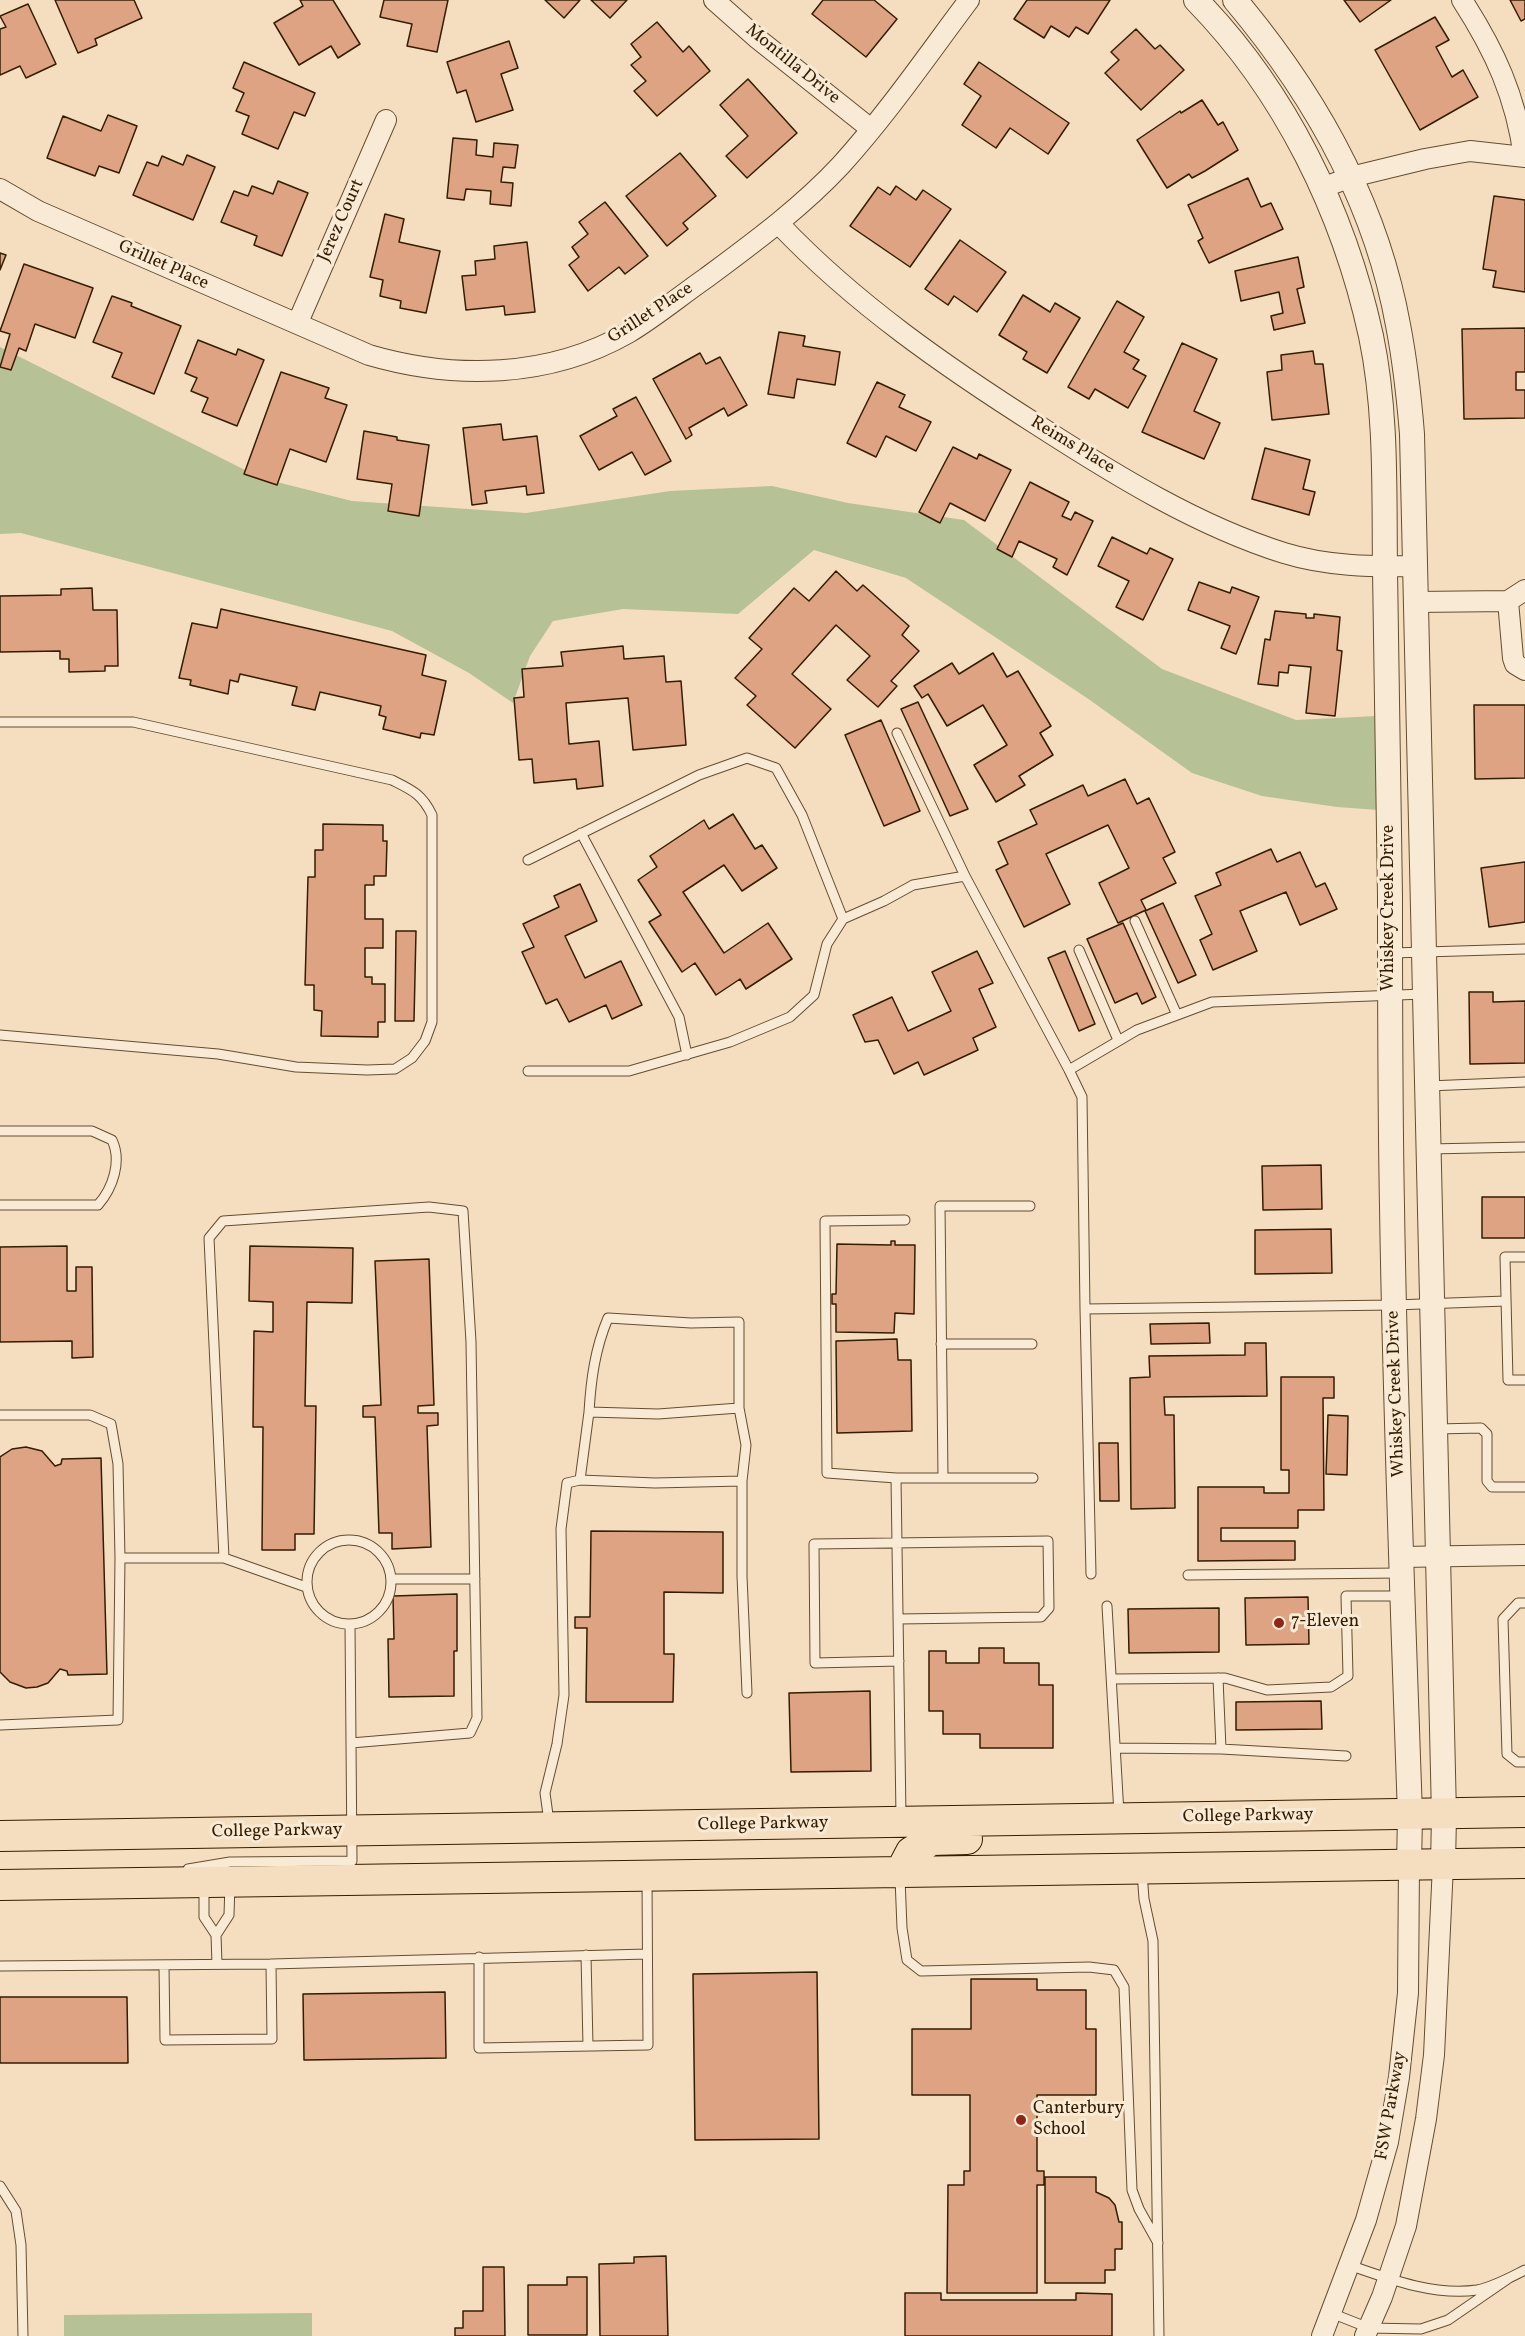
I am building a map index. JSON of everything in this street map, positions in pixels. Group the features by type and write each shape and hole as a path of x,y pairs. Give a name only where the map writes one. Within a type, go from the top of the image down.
{"main road":[{"name":"College Parkway","path":"0,1836 1525,1812"},
{"path":"900,1873 911,1852 932,1840 1036,1838 1087,1820"},
{"path":"0,1886 1525,1863"}],"street":[{"name":"Montilla Drive","path":"714,0 758,39 871,129"},
{"name":"Grillet Place","path":"0,189 38,211 369,355 417,367 479,372 548,364 601,346 627,333 779,224 840,166 969,0"},
{"name":"Whiskey Creek Drive","path":"1196,0 1244,56 1278,106 1309,159 1341,232 1358,282 1379,389 1383,443 1394,1305 1410,1865"},
{"name":"Whiskey Creek Drive","path":"1235,0 1268,39 1297,80 1336,145 1363,206 1382,262 1402,345 1412,434 1444,1815 1443,1864"},
{"path":"1322,188 1351,177 1425,159 1470,152 1524,157 1519,123 1503,73 1462,0"},
{"name":"Jerez Court","path":"297,322 386,120"},
{"name":"Reims Place","path":"779,224 836,281 917,344 1086,457 1159,498 1235,534 1285,553 1335,564 1414,566"},
{"path":"1415,602 1508,601 1525,590"},
{"path":"1508,601 1513,658 1515,664 1525,670"},
{"path":"1402,1576 1438,1556 1525,1555"},
{"name":"FSW Parkway","path":"1367,2332 1406,2226 1433,2066 1440,1971 1440,1889 1443,1864"},
{"name":"FSW Parkway","path":"1322,2336 1366,2220 1388,2142 1399,2077 1408,1993 1410,1865"}],"lane":[{"path":"0,722 133,722 392,780 412,790 425,800 432,815 432,1022 424,1041 412,1058 395,1069 296,1067 218,1054 0,1035"},
{"path":"897,733 965,876 1082,1097 1091,1574"},
{"path":"528,860 699,775 747,758 776,768 802,815 843,919"},
{"path":"581,833 679,1017 687,1055"},
{"path":"528,1071 629,1071 730,1042 790,1017 814,996 826,945 843,919 914,885 965,876"},
{"path":"1135,921 1177,1015"},
{"path":"1390,953 1525,949"},
{"path":"1079,950 1119,1040"},
{"path":"1069,1070 1137,1030 1212,1002 1426,994"},
{"path":"1428,1086 1525,1082"},
{"path":"0,1131 92,1131 112,1140 117,1154 109,1191 98,1205 0,1205"},
{"path":"1429,1149 1525,1147"},
{"path":"943,1478 940,1206 1030,1206"},
{"path":"224,1558 209,1238 223,1221 429,1207 463,1211 471,1342 477,1718 470,1732 351,1743"},
{"path":"905,1220 825,1221 827,1473 896,1478 1034,1478"},
{"path":"1525,1257 1505,1257 1508,1380 1525,1380"},
{"path":"1085,1309 1394,1305 1506,1301"},
{"path":"580,1480 591,1377 600,1336 608,1318 692,1323 739,1322 739,1408 746,1445 742,1481 742,1576 747,1693"},
{"path":"941,1344 1032,1344"},
{"path":"589,1412 658,1414 739,1408"},
{"path":"0,1415 90,1415 111,1424 118,1464 120,1558 118,1720 0,1725"},
{"path":"1434,1429 1481,1428 1487,1434 1487,1481 1492,1487 1525,1487"},
{"path":"896,1478 901,1822"},
{"path":"550,1828 545,1793 557,1744 564,1695 561,1529 567,1483 580,1480 655,1483 742,1481"},
{"path":"345,1540 358,1540 382,1554 389,1566 392,1580 390,1593 384,1605 375,1615 363,1622 350,1624 337,1623 326,1618 313,1604 306,1587 307,1574 320,1550 332,1543 345,1540"},
{"path":"898,1619 1041,1617 1049,1608 1048,1541 814,1544 815,1663 899,1661"},
{"path":"120,1558 224,1558 306,1587"},
{"path":"1188,1575 1402,1576"},
{"path":"1112,1679 1225,1678 1267,1690 1331,1687 1348,1676 1346,1596 1402,1576"},
{"path":"392,1580 475,1579"},
{"path":"1525,1603 1518,1603 1503,1619 1507,1754 1517,1762 1525,1762"},
{"path":"1107,1606 1120,1819"},
{"path":"106,1884 230,1862 352,1861 350,1624"},
{"path":"1218,1678 1221,1749"},
{"path":"1116,1748 1221,1749 1346,1756"},
{"path":"1142,1870 1144,1899 1154,1941 1159,2336"},
{"path":"900,1873 902,1928 907,1960 921,1971 1089,1967 1114,1970 1124,1987 1132,2190 1139,2209 1158,2243"},
{"path":"479,1957 479,2048 648,2045 646,1876"},
{"path":"217,1883 204,1917 216,1935 217,1964"},
{"path":"216,1935 230,1915 217,1883"},
{"path":"0,1966 271,1964 647,1954"},
{"path":"586,1955 588,2046"},
{"path":"164,1965 165,2040 272,2039 271,1964"},
{"path":"0,2186 16,2211 21,2245 22,2336"},
{"path":"1349,2265 1388,2278 1446,2291 1479,2289 1525,2270"},
{"path":"1331,2313 1367,2332 1421,2329 1448,2320 1509,2278"}],"green space":[{"path":"0,347 261,478 352,501 526,513 670,491 772,486 848,503 964,520 1162,669 1296,720 1376,716 1378,810 1337,807 1262,796 1192,773 1087,698 906,578 814,550 738,614 623,609 553,621 530,656 513,703 469,673 392,631 21,533 0,534"},
{"path":"312,2313 312,2336 64,2336 64,2315"}],"building":[{"path":"55,0 134,0 142,18 95,39 97,45 78,53"},
{"path":"300,0 333,0 360,44 338,58 331,46 299,65 274,23 303,6"},
{"path":"384,0 448,0 437,52 407,46 412,24 380,17"},
{"path":"545,0 580,0 564,18"},
{"path":"591,0 627,0 610,18"},
{"path":"823,0 874,0 897,19 866,57 812,14"},
{"path":"1027,0 1110,0 1088,34 1076,27 1069,37 1051,26 1044,38 1014,19"},
{"path":"1344,0 1391,0 1360,22"},
{"path":"1510,0 1525,0 1525,19 1521,21"},
{"path":"28,4 56,64 26,78 20,66 0,75 0,29 6,27 0,16"},
{"path":"1435,17 1449,40 1436,47 1452,77 1463,70 1478,97 1420,130 1375,50"},
{"path":"657,22 683,52 689,46 710,71 657,116 634,91 646,81 631,65 641,57 631,44"},
{"path":"1136,29 1155,49 1160,45 1184,70 1141,110 1105,73 1119,60 1111,52"},
{"path":"509,41 518,68 501,74 513,110 476,122 466,90 457,93 447,62"},
{"path":"244,62 315,93 305,116 294,112 278,149 242,134 249,116 236,111 244,93 233,88"},
{"path":"979,62 1069,123 1048,154 1010,128 996,148 962,125 981,96 964,84"},
{"path":"748,79 797,133 747,178 726,156 748,136 720,105"},
{"path":"1202,100 1218,125 1223,122 1238,150 1192,178 1189,174 1167,188 1137,140 1180,111 1181,113"},
{"path":"108,115 137,126 119,173 99,166 95,176 47,158 63,116 101,131"},
{"path":"453,138 477,140 476,155 493,157 494,143 518,145 515,168 503,167 501,182 513,183 511,206 490,204 491,191 466,189 464,200 447,198"},
{"path":"680,153 716,196 683,223 688,229 667,246 626,196"},
{"path":"187,155 215,167 193,220 133,195 147,162 158,166 162,156 183,165"},
{"path":"1248,178 1261,207 1271,203 1283,229 1209,263 1198,241 1203,238 1188,205"},
{"path":"278,181 308,193 282,256 254,245 257,236 221,222 234,191 248,196 252,186 273,194"},
{"path":"896,186 916,200 923,190 951,209 910,267 850,226 878,187 890,195"},
{"path":"1494,196 1525,200 1525,292 1493,287 1496,271 1483,269"},
{"path":"605,202 648,256 625,274 619,267 588,291 569,265 579,257 572,247 588,234 579,222"},
{"path":"385,214 404,219 399,242 440,251 426,313 400,308 401,301 380,296 383,280 370,277"},
{"path":"960,240 1006,272 977,312 954,296 948,305 925,289"},
{"path":"527,242 535,312 505,315 504,306 466,310 462,276 476,275 475,261 495,259 494,246"},
{"path":"0,253 6,255 0,270"},
{"path":"1298,257 1304,287 1297,289 1305,323 1274,330 1271,316 1283,313 1279,292 1241,301 1235,271"},
{"path":"24,264 93,288 75,338 35,324 26,351 19,348 11,370 0,367 10,334 0,331"},
{"path":"1023,295 1050,312 1055,303 1080,318 1047,373 1023,359 1027,352 999,335"},
{"path":"112,296 181,326 154,394 112,377 122,353 93,342"},
{"path":"1117,301 1144,317 1124,352 1139,360 1133,369 1146,376 1128,408 1095,389 1089,399 1068,387"},
{"path":"1525,328 1525,372 1516,372 1516,390 1525,390 1525,418 1464,419 1462,329"},
{"path":"779,332 805,336 803,346 840,352 835,385 797,379 794,398 768,394"},
{"path":"198,340 236,355 238,349 264,360 237,426 202,412 208,398 191,391 197,378 185,373"},
{"path":"1182,343 1217,359 1194,411 1220,423 1204,459 1142,432"},
{"path":"1313,351 1315,364 1323,364 1329,414 1272,420 1267,372 1282,370 1281,355"},
{"path":"700,353 706,364 720,357 747,405 728,416 724,408 689,428 692,435 686,439 653,379"},
{"path":"281,372 329,388 325,398 347,405 326,462 290,449 277,485 244,474"},
{"path":"877,382 905,395 899,407 931,422 916,451 886,436 876,457 847,443"},
{"path":"636,397 671,461 645,475 632,452 599,470 580,436 617,416 613,409"},
{"path":"501,424 503,440 537,436 544,493 527,495 526,486 485,491 487,503 472,505 463,428"},
{"path":"364,431 397,437 397,440 429,445 419,516 388,511 392,484 357,479"},
{"path":"953,447 977,459 979,454 1011,470 985,521 950,503 940,523 919,512"},
{"path":"1265,448 1310,460 1303,489 1315,492 1309,515 1252,499"},
{"path":"1030,482 1069,502 1062,516 1071,520 1075,512 1093,521 1067,575 1053,567 1057,559 1019,541 1012,557 997,549"},
{"path":"1112,537 1147,554 1150,548 1173,559 1143,620 1116,607 1129,581 1098,566"},
{"path":"836,571 857,591 863,585 909,626 902,635 919,651 891,681 897,686 878,707 847,680 870,656 836,625 792,674 831,709 795,748 747,705 756,696 735,678 762,649 749,638 794,588 809,601"},
{"path":"1199,582 1230,593 1232,587 1259,597 1236,654 1221,648 1230,626 1188,610"},
{"path":"92,588 93,610 117,610 118,666 105,666 105,671 69,672 69,659 60,659 60,651 0,652 0,596 61,595 61,589"},
{"path":"221,609 426,655 422,675 446,681 434,735 421,733 420,738 383,729 386,717 379,715 381,706 320,692 315,710 292,705 297,687 240,674 238,682 230,680 228,694 190,685 191,680 179,678 192,623 217,628"},
{"path":"1275,611 1306,614 1306,618 1314,618 1314,614 1340,617 1337,650 1342,651 1335,716 1306,713 1311,667 1289,665 1288,673 1279,672 1278,686 1258,684 1265,639 1270,640"},
{"path":"623,646 624,659 664,656 666,682 681,681 686,745 633,750 628,698 566,703 569,744 599,741 603,786 577,789 576,779 534,783 532,759 519,760 514,698 524,697 522,669 563,666 561,652"},
{"path":"993,653 1007,677 1018,671 1051,726 1040,733 1053,755 1019,776 1025,785 996,802 974,765 1007,745 983,705 947,726 928,694 922,698 914,686 952,663 959,674"},
{"path":"918,702 968,809 950,816 901,709"},
{"path":"1474,705 1525,705 1525,778 1475,779"},
{"path":"881,720 920,811 884,826 845,735"},
{"path":"1125,779 1137,804 1149,798 1175,852 1163,858 1176,883 1141,900 1146,910 1118,923 1099,883 1129,868 1108,825 1046,854 1070,904 1024,927 996,870 1008,864 998,842 1037,824 1030,810 1083,785 1088,796"},
{"path":"733,814 755,849 762,845 777,868 742,891 724,865 683,892 724,953 768,923 792,959 746,989 740,979 716,995 695,963 682,972 649,922 661,915 638,880 657,867 650,856 704,820 709,829"},
{"path":"323,824 383,825 383,841 387,841 386,876 374,876 374,885 365,885 365,919 383,919 383,948 365,948 365,977 372,977 372,984 385,984 385,1022 378,1022 378,1037 321,1036 322,1011 314,1010 314,985 305,985 308,877 315,877 315,850 323,850"},
{"path":"1271,849 1277,862 1300,852 1316,887 1325,883 1337,909 1300,925 1286,892 1240,911 1257,951 1213,970 1200,940 1212,934 1195,896 1221,885 1216,873"},
{"path":"1525,862 1525,922 1489,927 1481,868"},
{"path":"580,884 597,921 565,936 585,978 621,961 642,1005 612,1019 606,1005 569,1022 557,999 546,1004 522,952 534,947 523,924 559,907 554,896"},
{"path":"1163,903 1196,975 1178,983 1145,911"},
{"path":"1123,923 1156,997 1142,1004 1137,993 1115,1003 1087,939"},
{"path":"396,931 416,931 414,1021 395,1021"},
{"path":"977,951 993,983 979,989 996,1027 973,1038 978,1050 924,1075 918,1062 894,1074 878,1040 865,1042 853,1015 892,997 908,1031 951,1011 932,972"},
{"path":"1065,951 1095,1024 1079,1031 1048,958"},
{"path":"1469,992 1493,992 1493,1002 1525,1001 1525,1063 1470,1064"},
{"path":"1321,1165 1322,1209 1263,1210 1262,1166"},
{"path":"1482,1197 1525,1197 1525,1238 1482,1238"},
{"path":"1331,1229 1332,1273 1255,1274 1255,1230"},
{"path":"891,1241 895,1241 895,1245 915,1245 914,1314 895,1313 894,1333 836,1332 836,1304 832,1304 832,1294 836,1294 837,1244 891,1245"},
{"path":"67,1246 67,1291 76,1291 76,1267 92,1267 93,1357 72,1358 72,1341 0,1342 0,1247"},
{"path":"250,1246 353,1248 352,1303 307,1302 305,1406 316,1406 314,1534 295,1534 295,1550 262,1550 263,1427 253,1427 254,1331 273,1332 273,1302 249,1301"},
{"path":"429,1259 434,1405 418,1406 418,1413 438,1413 438,1425 427,1426 431,1547 392,1549 392,1533 379,1533 375,1417 363,1417 363,1406 381,1405 375,1261"},
{"path":"1209,1323 1210,1343 1151,1344 1150,1324"},
{"path":"897,1339 898,1360 911,1360 912,1431 837,1433 836,1341"},
{"path":"1245,1343 1266,1343 1267,1396 1164,1397 1165,1415 1174,1415 1175,1508 1131,1509 1130,1378 1150,1377 1149,1356 1245,1355"},
{"path":"1281,1377 1334,1377 1334,1398 1323,1398 1324,1510 1298,1510 1298,1528 1221,1528 1221,1541 1295,1541 1295,1560 1198,1561 1198,1487 1264,1487 1264,1493 1289,1493 1289,1470 1281,1470"},
{"path":"1328,1415 1348,1416 1347,1475 1326,1474"},
{"path":"1099,1443 1118,1443 1119,1501 1100,1501"},
{"path":"26,1447 42,1451 55,1466 61,1464 62,1459 101,1458 107,1674 68,1675 67,1671 60,1669 48,1683 26,1688 10,1682 0,1672 0,1457 12,1449"},
{"path":"591,1531 723,1532 723,1593 664,1592 664,1654 674,1654 673,1702 586,1702 587,1628 575,1628 575,1617 590,1617"},
{"path":"457,1594 454,1696 389,1697 388,1639 394,1639 393,1596"},
{"path":"1308,1597 1309,1644 1246,1645 1245,1598"},
{"path":"1219,1608 1219,1652 1129,1653 1128,1609"},
{"path":"979,1648 1004,1648 1004,1663 1039,1663 1039,1685 1053,1685 1053,1748 980,1748 980,1734 943,1734 943,1711 929,1711 929,1651 946,1651 946,1663 979,1663"},
{"path":"870,1691 871,1771 791,1772 789,1693"},
{"path":"1321,1701 1322,1729 1236,1730 1236,1702"},
{"path":"817,1972 819,2139 695,2140 693,1974"},
{"path":"971,1979 1037,1979 1037,1990 1086,1990 1086,2029 1096,2029 1096,2095 1037,2095 1037,2171 1044,2171 1044,2185 1037,2185 1037,2293 947,2293 948,2185 964,2185 964,2171 970,2171 970,2095 912,2095 912,2029 971,2029"},
{"path":"445,1992 446,2058 304,2060 303,1994"},
{"path":"0,1997 127,1997 128,2063 0,2063"},
{"path":"1045,2177 1096,2177 1096,2192 1109,2198 1115,2205 1119,2222 1122,2222 1122,2249 1115,2249 1115,2270 1105,2270 1105,2283 1045,2283"},
{"path":"666,2256 668,2336 600,2336 599,2264 634,2263 634,2257"},
{"path":"483,2267 504,2267 505,2336 455,2336 455,2328 463,2328 463,2311 483,2311"},
{"path":"567,2277 587,2277 587,2335 528,2335 528,2285 567,2285"},
{"path":"905,2293 941,2293 941,2300 1076,2300 1076,2293 1112,2294 1112,2336 905,2336"}],"place":[{"name":"7-Eleven","path":"1279,1623"},
{"name":"Canterbury School","path":"1021,2120"}]}
